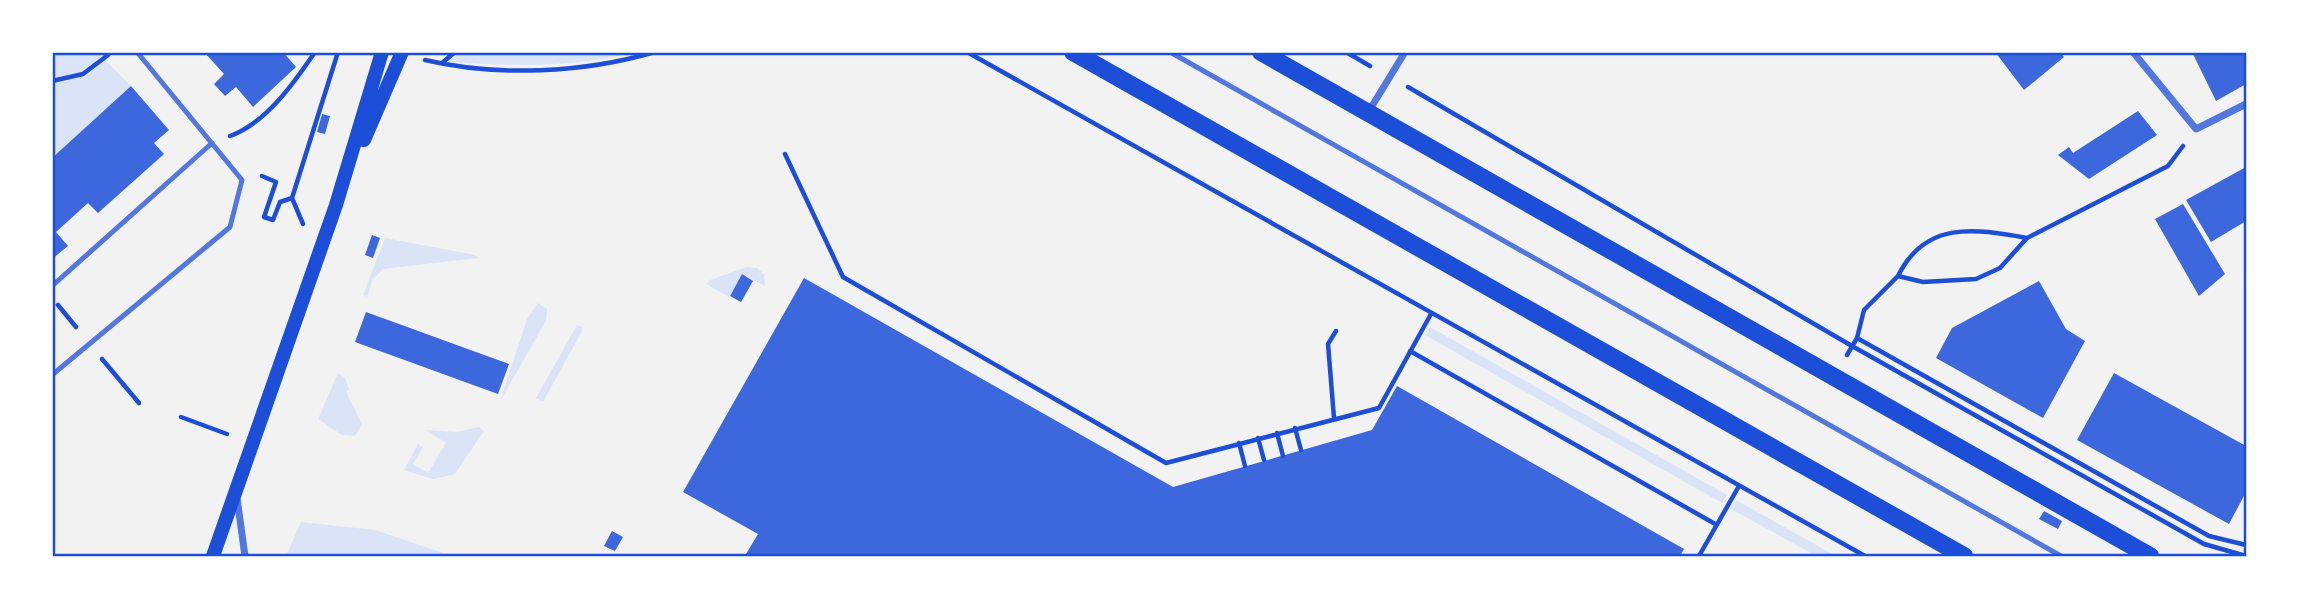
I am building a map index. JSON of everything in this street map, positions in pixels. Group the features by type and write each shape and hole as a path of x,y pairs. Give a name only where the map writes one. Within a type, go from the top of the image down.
{"main road":[{"path":"213,556 336,205 382,52"},
{"path":"336,205 401,52"},
{"path":"1073,52 1964,556"},
{"path":"1261,52 2150,556"}],"street":[{"path":"1367,114 1405,52"},
{"path":"2133,52 2196,129 2246,104"},
{"path":"236,492 245,556"}],"lane":[{"path":"52,375 230,227 242,180 137,52"},
{"path":"1170,52 2061,556"},
{"path":"52,286 212,144"}],"path":[{"path":"212,144 246,130 296,81 315,52"},
{"path":"262,176 276,182 264,216 273,220 280,202 292,198 338,52"},
{"path":"442,64 455,52"},
{"path":"421,59 442,64 545,69 611,62 655,52"},
{"path":"967,52 1865,556"},
{"path":"52,81 83,74 108,55"},
{"path":"1390,77 1852,346 2204,544 2246,556"},
{"path":"1898,276 1923,282 1976,279 2000,268 2027,238 2168,166 2196,129"},
{"path":"785,154 843,277 1166,463 1379,408 1431,314"},
{"path":"1833,378 1857,338 1864,310 1898,276 1919,245 1939,236 1975,232 2027,238"},
{"path":"55,302 76,327"},
{"path":"1334,418 1328,344 1336,331"},
{"path":"1857,338 2210,536 2246,545"},
{"path":"1410,351 1717,525"},
{"path":"102,358 139,402"},
{"path":"181,417 227,434"},
{"path":"1296,428 1301,450"},
{"path":"1277,433 1283,456"},
{"path":"1258,438 1264,460"},
{"path":"1239,443 1245,466"},
{"path":"1699,556 1739,486"},
{"path":"2204,544 2210,536"}],"shaded area":[{"path":"53,53 98,53 131,86 53,157"},
{"path":"460,53 632,53 563,63 517,65 448,62"},
{"path":"385,238 475,255 478,258 383,269 373,279 367,297 363,295"},
{"path":"747,267 757,268 764,274 765,286 742,274 729,297 706,284 710,280"},
{"path":"538,303 547,309 546,321 500,401 527,319"},
{"path":"577,325 582,327 582,331 543,402 536,398"},
{"path":"1430,327 1727,495 1722,503 1425,335"},
{"path":"338,373 345,378 349,389 346,392 362,424 355,436 342,435 318,419"},
{"path":"479,427 484,431 455,474 433,479 404,470 418,444 423,447 413,464 428,473 446,443 426,430 456,432"},
{"path":"1736,500 1836,556 1816,556 1731,509"},
{"path":"301,522 375,530 452,556 286,556"}],"building":[{"path":"204,52 283,52 296,67 253,107 236,87 225,96 214,84 224,74"},
{"path":"1995,52 2060,52 2064,57 2024,90"},
{"path":"2192,52 2246,52 2246,84 2216,101"},
{"path":"131,86 169,130 154,143 164,154 98,213 88,203 56,232 68,246 52,259 52,158"},
{"path":"2138,111 2157,135 2089,179 2058,155 2069,147 2073,153"},
{"path":"322,114 330,116 325,134 317,132"},
{"path":"2246,167 2246,221 2211,242 2186,200"},
{"path":"2183,204 2225,274 2199,296 2155,219"},
{"path":"372,235 380,238 373,258 365,255"},
{"path":"742,274 753,281 741,302 730,296"},
{"path":"804,278 1173,487 1372,430 1397,386 1684,549 1680,556 751,556 746,554 758,534 683,492"},
{"path":"2039,281 2066,329 2085,341 2043,418 1936,358 1952,328"},
{"path":"366,312 509,364 498,394 355,342"},
{"path":"2114,373 2246,446 2246,492 2229,524 2077,440"},
{"path":"2044,511 2062,521 2058,529 2039,519"},
{"path":"612,531 623,537 615,551 604,546"}]}
